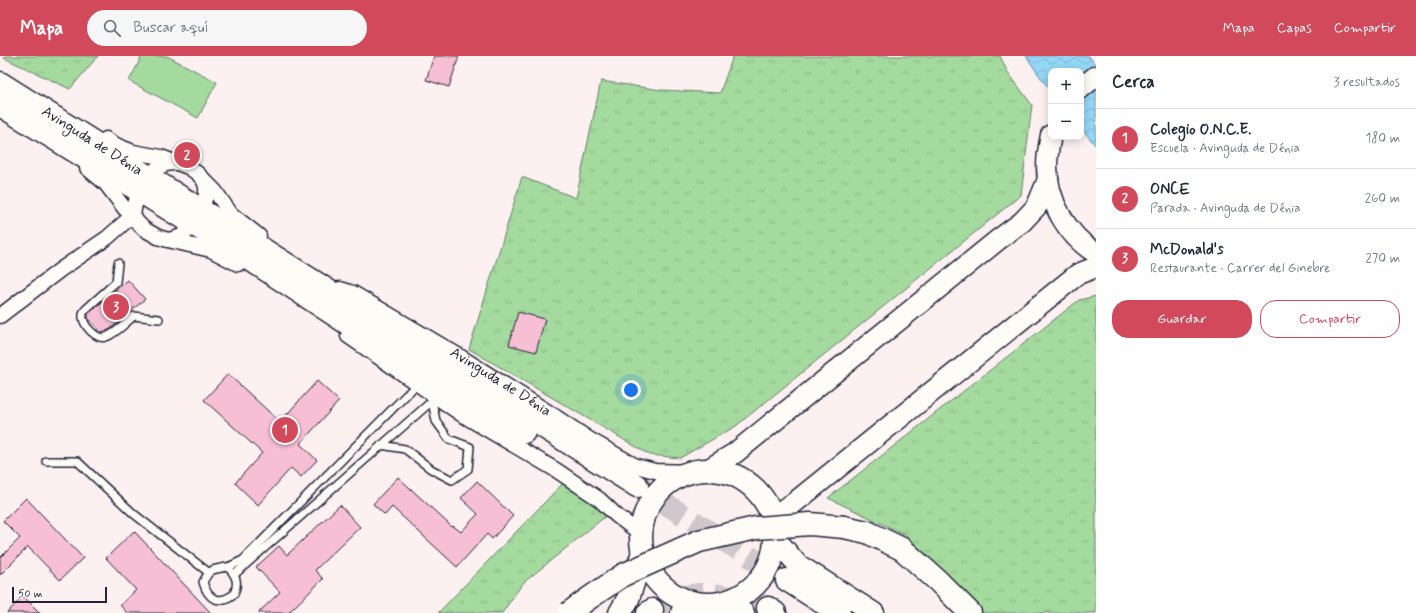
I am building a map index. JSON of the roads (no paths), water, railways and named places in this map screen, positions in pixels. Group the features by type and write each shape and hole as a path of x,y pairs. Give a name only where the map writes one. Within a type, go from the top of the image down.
{"main road":[{"path":"1084,86 1096,76"},
{"name":"Avinguda de Dénia","path":"0,83 36,106 144,184 297,284 634,492"},
{"name":"Avinguda de Dénia","path":"0,105 70,148 144,184"},
{"path":"1050,140 1047,166 1048,179 1055,204 1068,228 1082,243 1096,253"},
{"path":"620,613 628,600 642,543 646,511 661,489 682,475 700,471 735,453 1022,222 1037,206 1048,179"},
{"name":"Avinguda de Dénia","path":"196,217 282,261 297,284"},
{"path":"772,517 794,503 1078,274 1096,267"},
{"path":"642,543 648,567 656,580 668,591 682,599 689,608 719,604 738,598 754,586 766,572 773,555 775,538 772,517 766,504 758,492 747,482 728,473 700,471"},
{"path":"569,613 622,575 700,541 756,528 810,524 844,527 867,532 902,549 938,581 970,613"},
{"path":"775,538 797,564 874,613"},
{"path":"777,599 813,613"},
{"path":"777,599 839,613"},
{"path":"719,604 744,613"}],"street":[{"name":"Avinguda de Dénia","path":"36,106 55,108 62,111 118,146 133,152 161,156 188,167 197,173 216,191 231,214 259,236 282,261"},
{"name":"Avinguda de Dénia","path":"70,148 89,171 106,184 125,209 134,215"},
{"name":"Avinguda de Dénia","path":"178,163 164,164 144,184 134,205 134,215 137,222 144,229 158,237 211,250 255,274 297,284 353,293 463,358 589,439 636,466 655,471 700,471"},
{"path":"168,240 177,238 184,234 196,217 206,194 206,187 203,179"},
{"path":"0,316 60,270 107,238 134,215"},
{"name":"Avinguda de Dénia","path":"297,284 310,310 417,384 436,400 468,417 556,470 599,499 642,543"}],"lane":[{"path":"118,263 116,282 86,309 83,314 84,322 97,337 105,338 113,334 134,316 159,319"},
{"path":"228,567 235,574 237,583 234,594 223,600 216,600 209,596 203,582 208,572 218,568 228,567 243,560 417,384"},
{"path":"381,445 405,449 431,468 452,480 468,469 470,447 449,439 436,421 436,400"},
{"path":"235,574 381,445 436,400"},
{"path":"46,461 77,461 134,514 208,572"}],"water":[{"path":"1026,56 1089,56 1096,66 1096,146 1084,132 1084,68 1048,68 1048,87"}],"tunnel":[{"path":"637,486 787,580"},
{"path":"652,610 685,596 706,593 752,600 768,608"}],"place":[{"name":"ONCE","path":"187,155"},
{"name":"McDonald's","path":"116,307"},
{"name":"Colegio O.N.C.E.","path":"285,430"}]}
